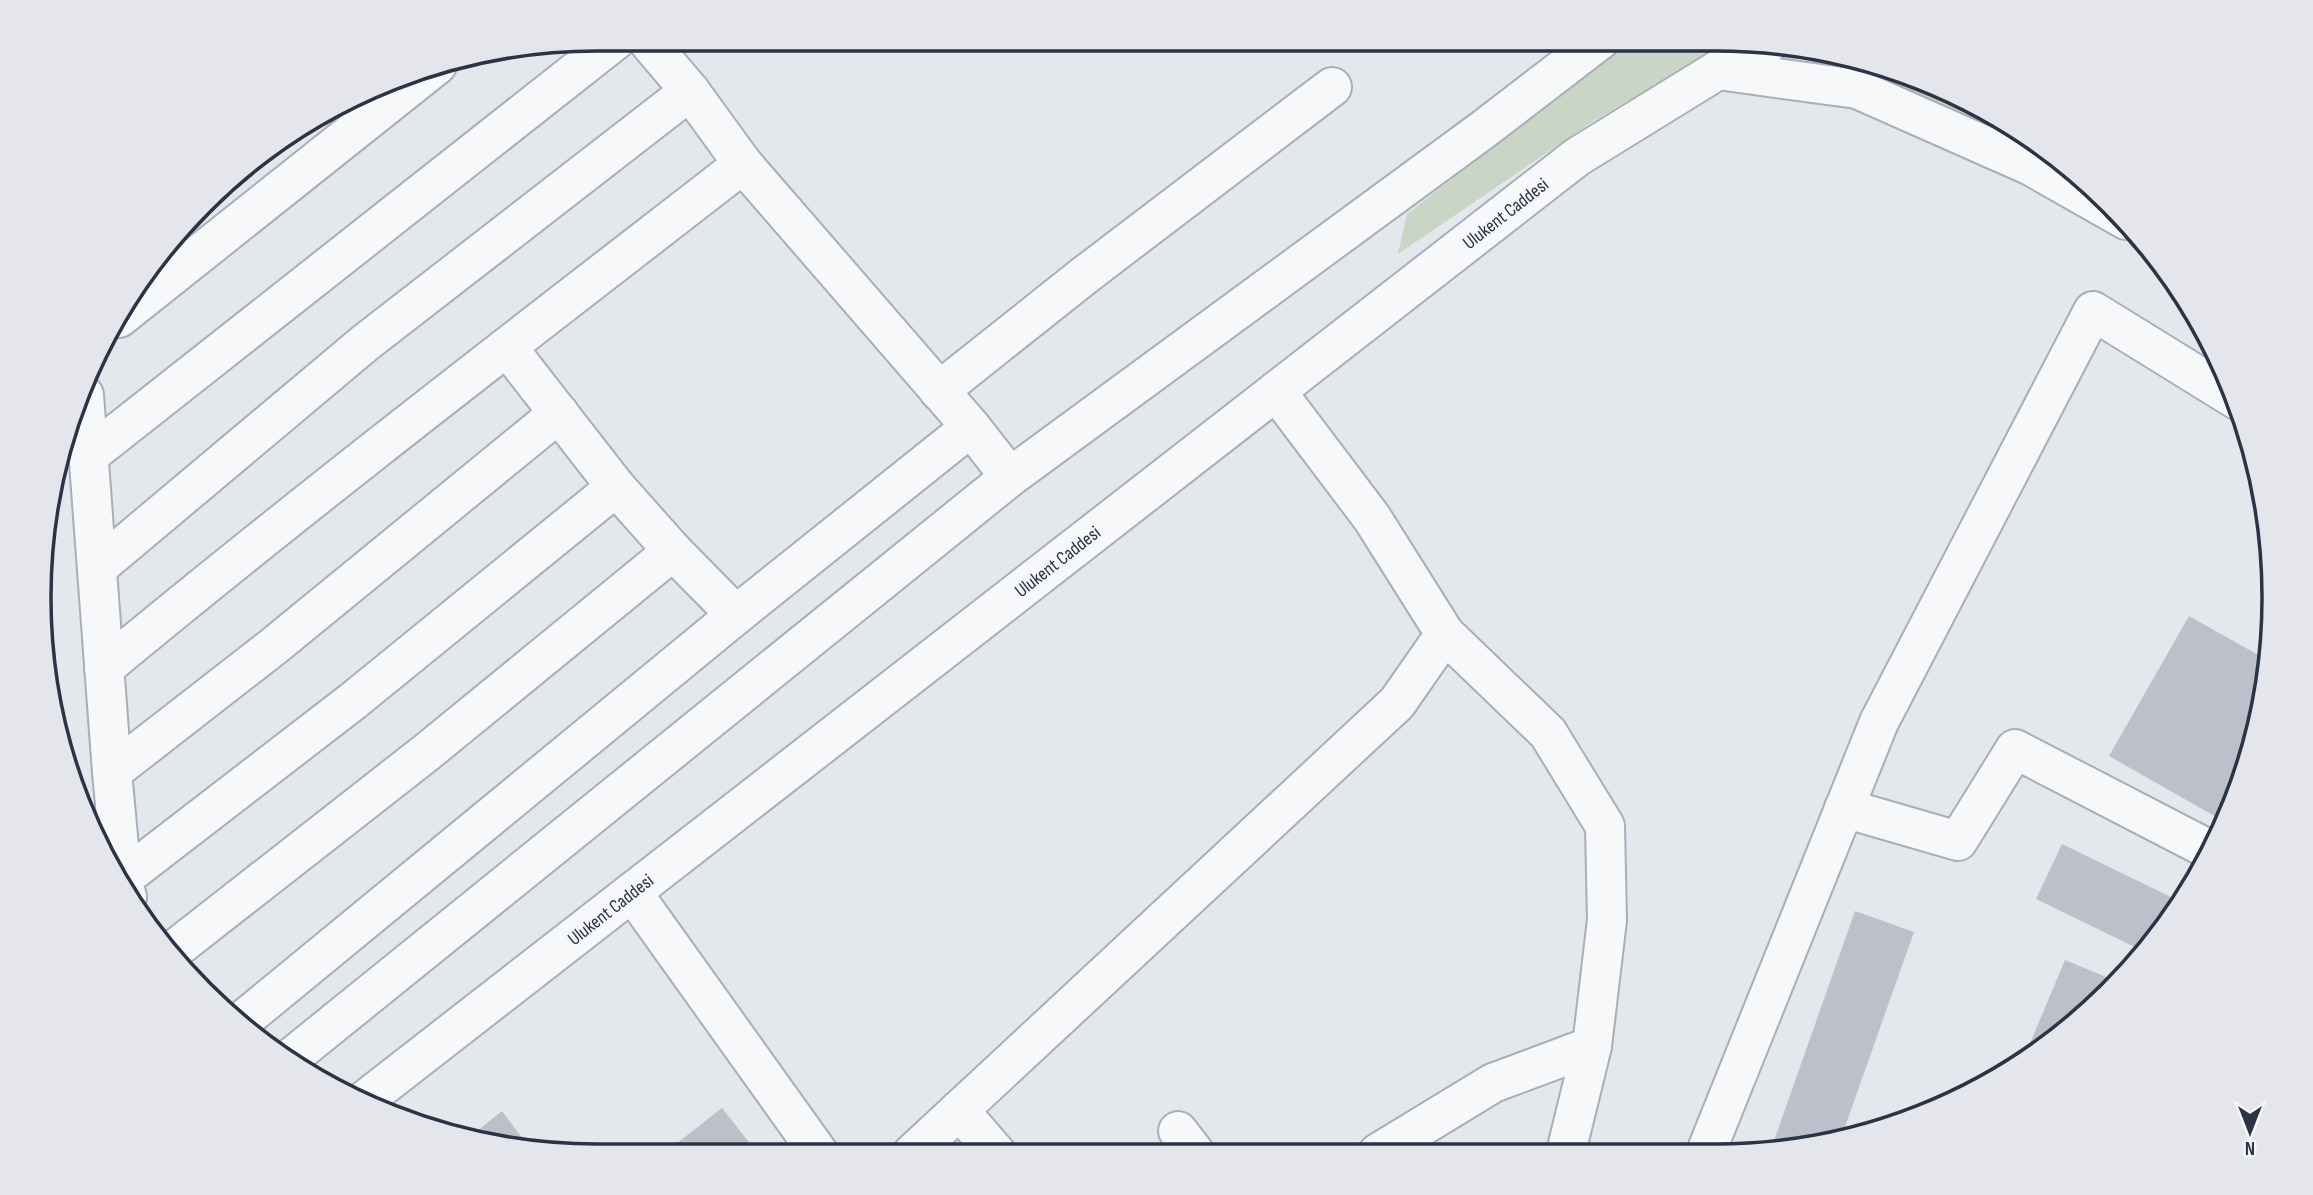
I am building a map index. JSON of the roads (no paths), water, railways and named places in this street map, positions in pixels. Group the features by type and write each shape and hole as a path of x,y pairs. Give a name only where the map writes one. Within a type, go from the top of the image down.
{"street":[{"path":"88,456 601,51"},
{"path":"657,51 690,91 743,164 971,427 1010,477"},
{"path":"296,1053 1010,477 1485,129 1586,51"},
{"name":"Ulukent Caddesi","path":"371,1095 1577,157 1752,52"},
{"path":"1718,70 1857,89 2031,166 2090,200"},
{"path":"137,304 415,82"},
{"path":"939,391 1085,275 1332,87"},
{"path":"97,568 365,343 690,91"},
{"path":"104,668 193,594 743,164"},
{"path":"1709,1144 1879,722 2093,311 2222,391"},
{"path":"507,347 616,487 673,551 736,615"},
{"path":"1276,391 1372,519 1445,634 1548,733 1605,825 1607,920 1592,1046 1568,1144"},
{"path":"85,408 112,772 122,867"},
{"path":"112,772 274,646 559,413"},
{"path":"247,1017 736,615 971,427"},
{"path":"131,882 616,487"},
{"path":"177,947 427,752 673,551"},
{"path":"923,1144 1397,703 1445,634"},
{"path":"1844,808 1958,841 2015,749 2202,846"},
{"path":"632,892 813,1144"},
{"path":"1393,1144 1493,1083 1592,1046"},
{"path":"960,1110 989,1144"}]}
